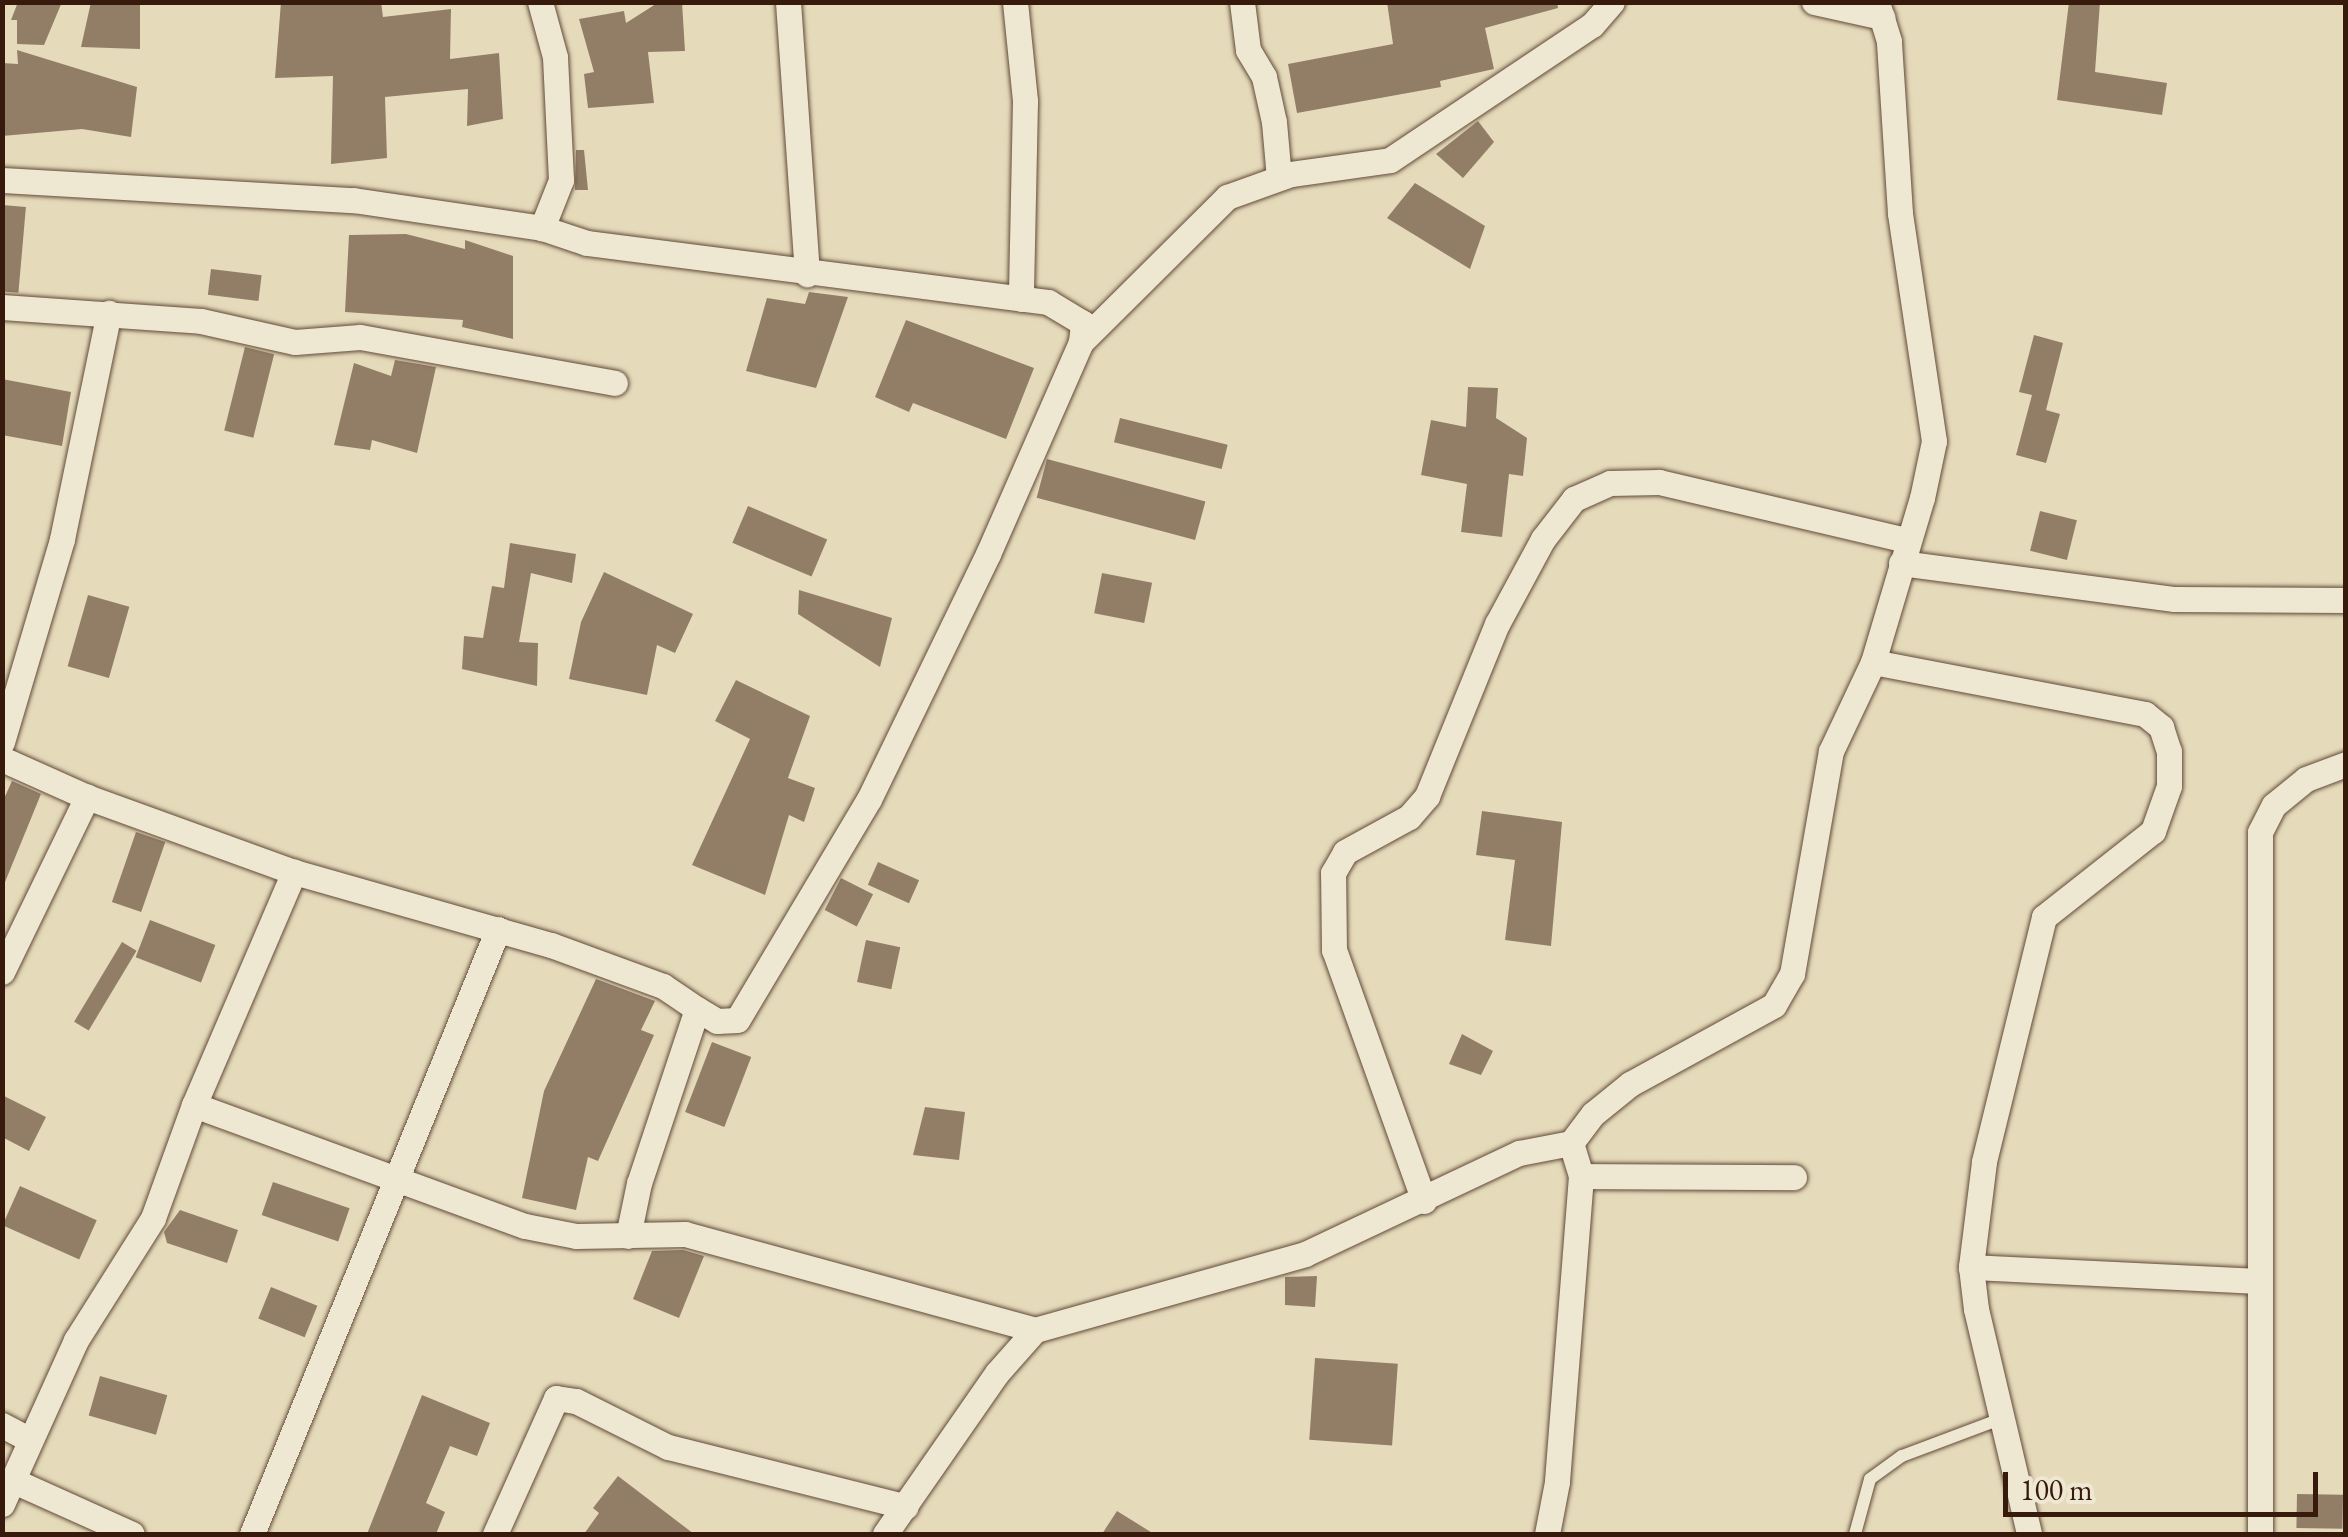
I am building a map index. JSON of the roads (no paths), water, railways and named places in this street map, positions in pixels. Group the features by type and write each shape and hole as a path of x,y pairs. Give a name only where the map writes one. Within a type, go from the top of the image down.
{"street":[{"path":"540,2 555,56 561,180 542,228"},
{"path":"788,2 807,274"},
{"path":"1015,2 1025,101 1021,299"},
{"path":"1242,2 1248,50 1264,78 1274,122 1279,178"},
{"path":"2,759 86,797 294,872 498,929 662,986 717,1022 737,1020 869,799 1081,342 1187,230 1226,197 1279,178 1390,160 1592,25 1612,2"},
{"path":"194,1104 525,1226 576,1236 685,1234 1035,1330 1221,1283 1424,1201 1519,1152 1571,1143 1592,1114 1630,1084 1774,1005 1792,974 1831,751 1873,662 1934,441 1902,230 1890,41 1879,10 1814,2"},
{"path":"2,180 353,200 542,228 587,243 1021,299 1072,314 1083,324 1081,342"},
{"path":"2,307 201,322 295,342 360,338 615,383"},
{"path":"2,742 62,538 110,313"},
{"path":"1424,1201 1334,950 1332,873 1345,852 1409,817 1427,796 1497,624 1543,540 1574,500 1610,482 1659,482 1904,552 2175,599 2346,600"},
{"path":"1873,662 2145,714 2161,727 2169,750 2169,786 2152,831 2044,917 2033,946 1984,1162 1971,1266 2028,1534"},
{"path":"2260,1534 2257,1281 2260,832 2284,796 2306,779 2346,764"},
{"path":"2,972 86,797"},
{"path":"2,1504 28,1439 76,1340 153,1218 194,1104 294,872"},
{"path":"252,1534 400,1178 498,929"},
{"path":"628,1236 638,1183 697,1009"},
{"path":"1547,1534 1558,1482 1581,1176 1571,1143"},
{"path":"1581,1176 1794,1177"},
{"path":"1971,1266 2257,1281"},
{"path":"886,1534 997,1373 1035,1330"},
{"path":"495,1534 556,1398 576,1401 668,1447 906,1508"},
{"path":"2,1425 28,1439"},
{"path":"14,1480 132,1534"}],"lane":[{"path":"1855,1534 1870,1479 1902,1456 2002,1418"}]}
